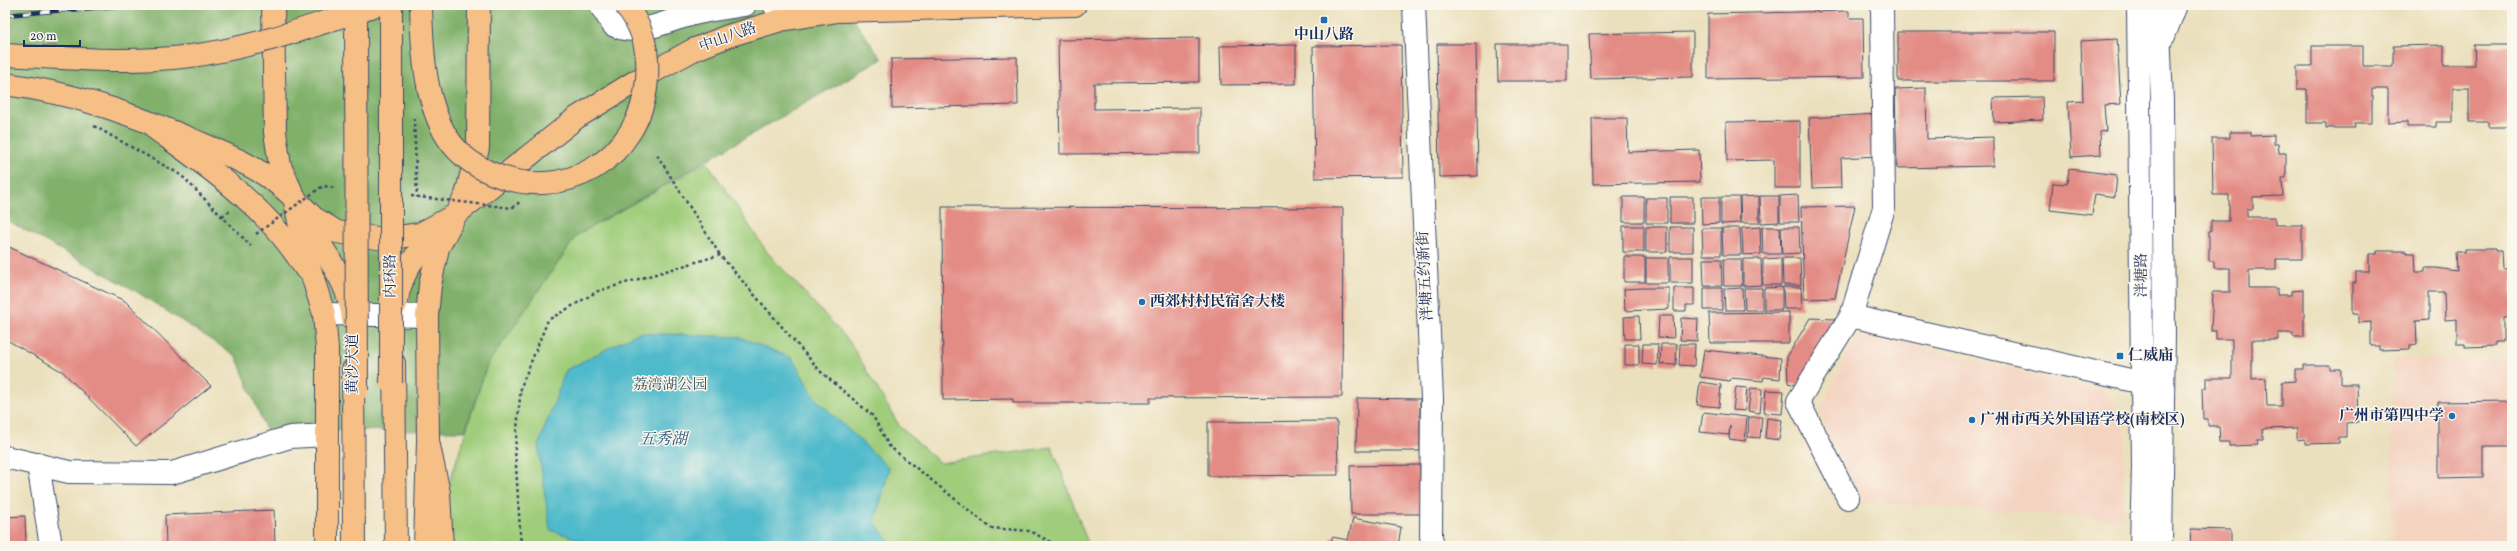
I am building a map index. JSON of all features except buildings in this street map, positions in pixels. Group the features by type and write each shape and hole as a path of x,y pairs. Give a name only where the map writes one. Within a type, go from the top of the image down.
{"main road":[{"path":"273,5 275,132 280,166 294,196 303,240 324,314 327,348 327,546"},
{"path":"356,5 356,546"},
{"path":"5,55 95,59 191,56 262,41 376,5"},
{"name":"内环路","path":"391,5 392,546"},
{"path":"421,5 429,87 436,114 445,133 458,151 480,168 502,178 539,184 578,177 596,167 611,156 634,128 642,107 648,66 645,44 639,26 625,5"},
{"path":"425,546 428,441 427,316 433,266 438,248 466,195 478,148 479,5"},
{"name":"中山八路","path":"455,215 576,118 670,61 728,36 760,26 805,15 838,11 1075,5"},
{"path":"5,84 64,94 107,105 236,158 274,181 294,196 314,218 337,232 360,237 384,239 408,237 432,229 455,215"},
{"path":"140,118 226,179 252,202 277,229 318,289"},
{"name":"黄沙大道","path":"294,196 342,283 352,314 356,546"},
{"path":"252,202 280,221 303,240 342,283"},
{"path":"396,546 394,315 398,289 406,268 428,239 455,215"},
{"path":"428,441 439,493 442,546"}],"street":[{"path":"600,5 613,25 630,30 646,28 710,10 745,5"},
{"path":"774,5 838,11"},
{"name":"泮塘五约新街","path":"1414,5 1432,398 1431,536 1433,546"},
{"path":"1848,498 1798,401 1851,316 1884,208 1882,5"},
{"name":"泮塘路","path":"2138,5 2143,384 2141,546"},
{"path":"2158,5 2164,333 2162,546"},
{"path":"2160,56 2164,30 2176,5"},
{"path":"324,314 427,316"},
{"path":"1851,316 2143,384"},
{"path":"5,457 69,472 172,473 290,436 327,435"},
{"path":"38,464 51,546"}],"path":[{"path":"93,126 181,175 251,246"},
{"path":"657,155 720,255 821,372 873,416 889,446 991,528 1030,531 1058,546"},
{"path":"521,546 514,450 521,387 548,320 598,291 720,255"}],"shaded area":[{"name":"广州市西关外国语学校(南校区)","path":"1859,332 2110,393 2125,427 2122,519 1862,502 1819,413"},
{"name":"广州市第四中学","path":"2512,358 2512,546 2392,546 2391,472 2393,359"}],"green space":[{"path":"5,5 843,5 882,59 577,235 487,365 465,431 266,430 236,356 134,290 5,219"},
{"name":"荔湾湖公园","path":"707,162 767,252 849,341 900,427 940,463 1052,447 1089,546 446,546 446,493 487,365 577,235"}],"water":[{"name":"五秀湖","path":"638,333 739,337 792,358 815,398 889,468 875,523 893,546 599,546 550,530 538,446 566,370"}],"railway":[{"path":"5,15 128,5"}],"place":[{"name":"中山八路","path":"1324,20"},
{"name":"西郊村村民宿舍大楼","path":"1142,302"},
{"name":"仁威庙","path":"2120,356"},
{"name":"广州市第四中学","path":"2452,416"},
{"name":"广州市西关外国语学校(南校区)","path":"1972,420"}]}
